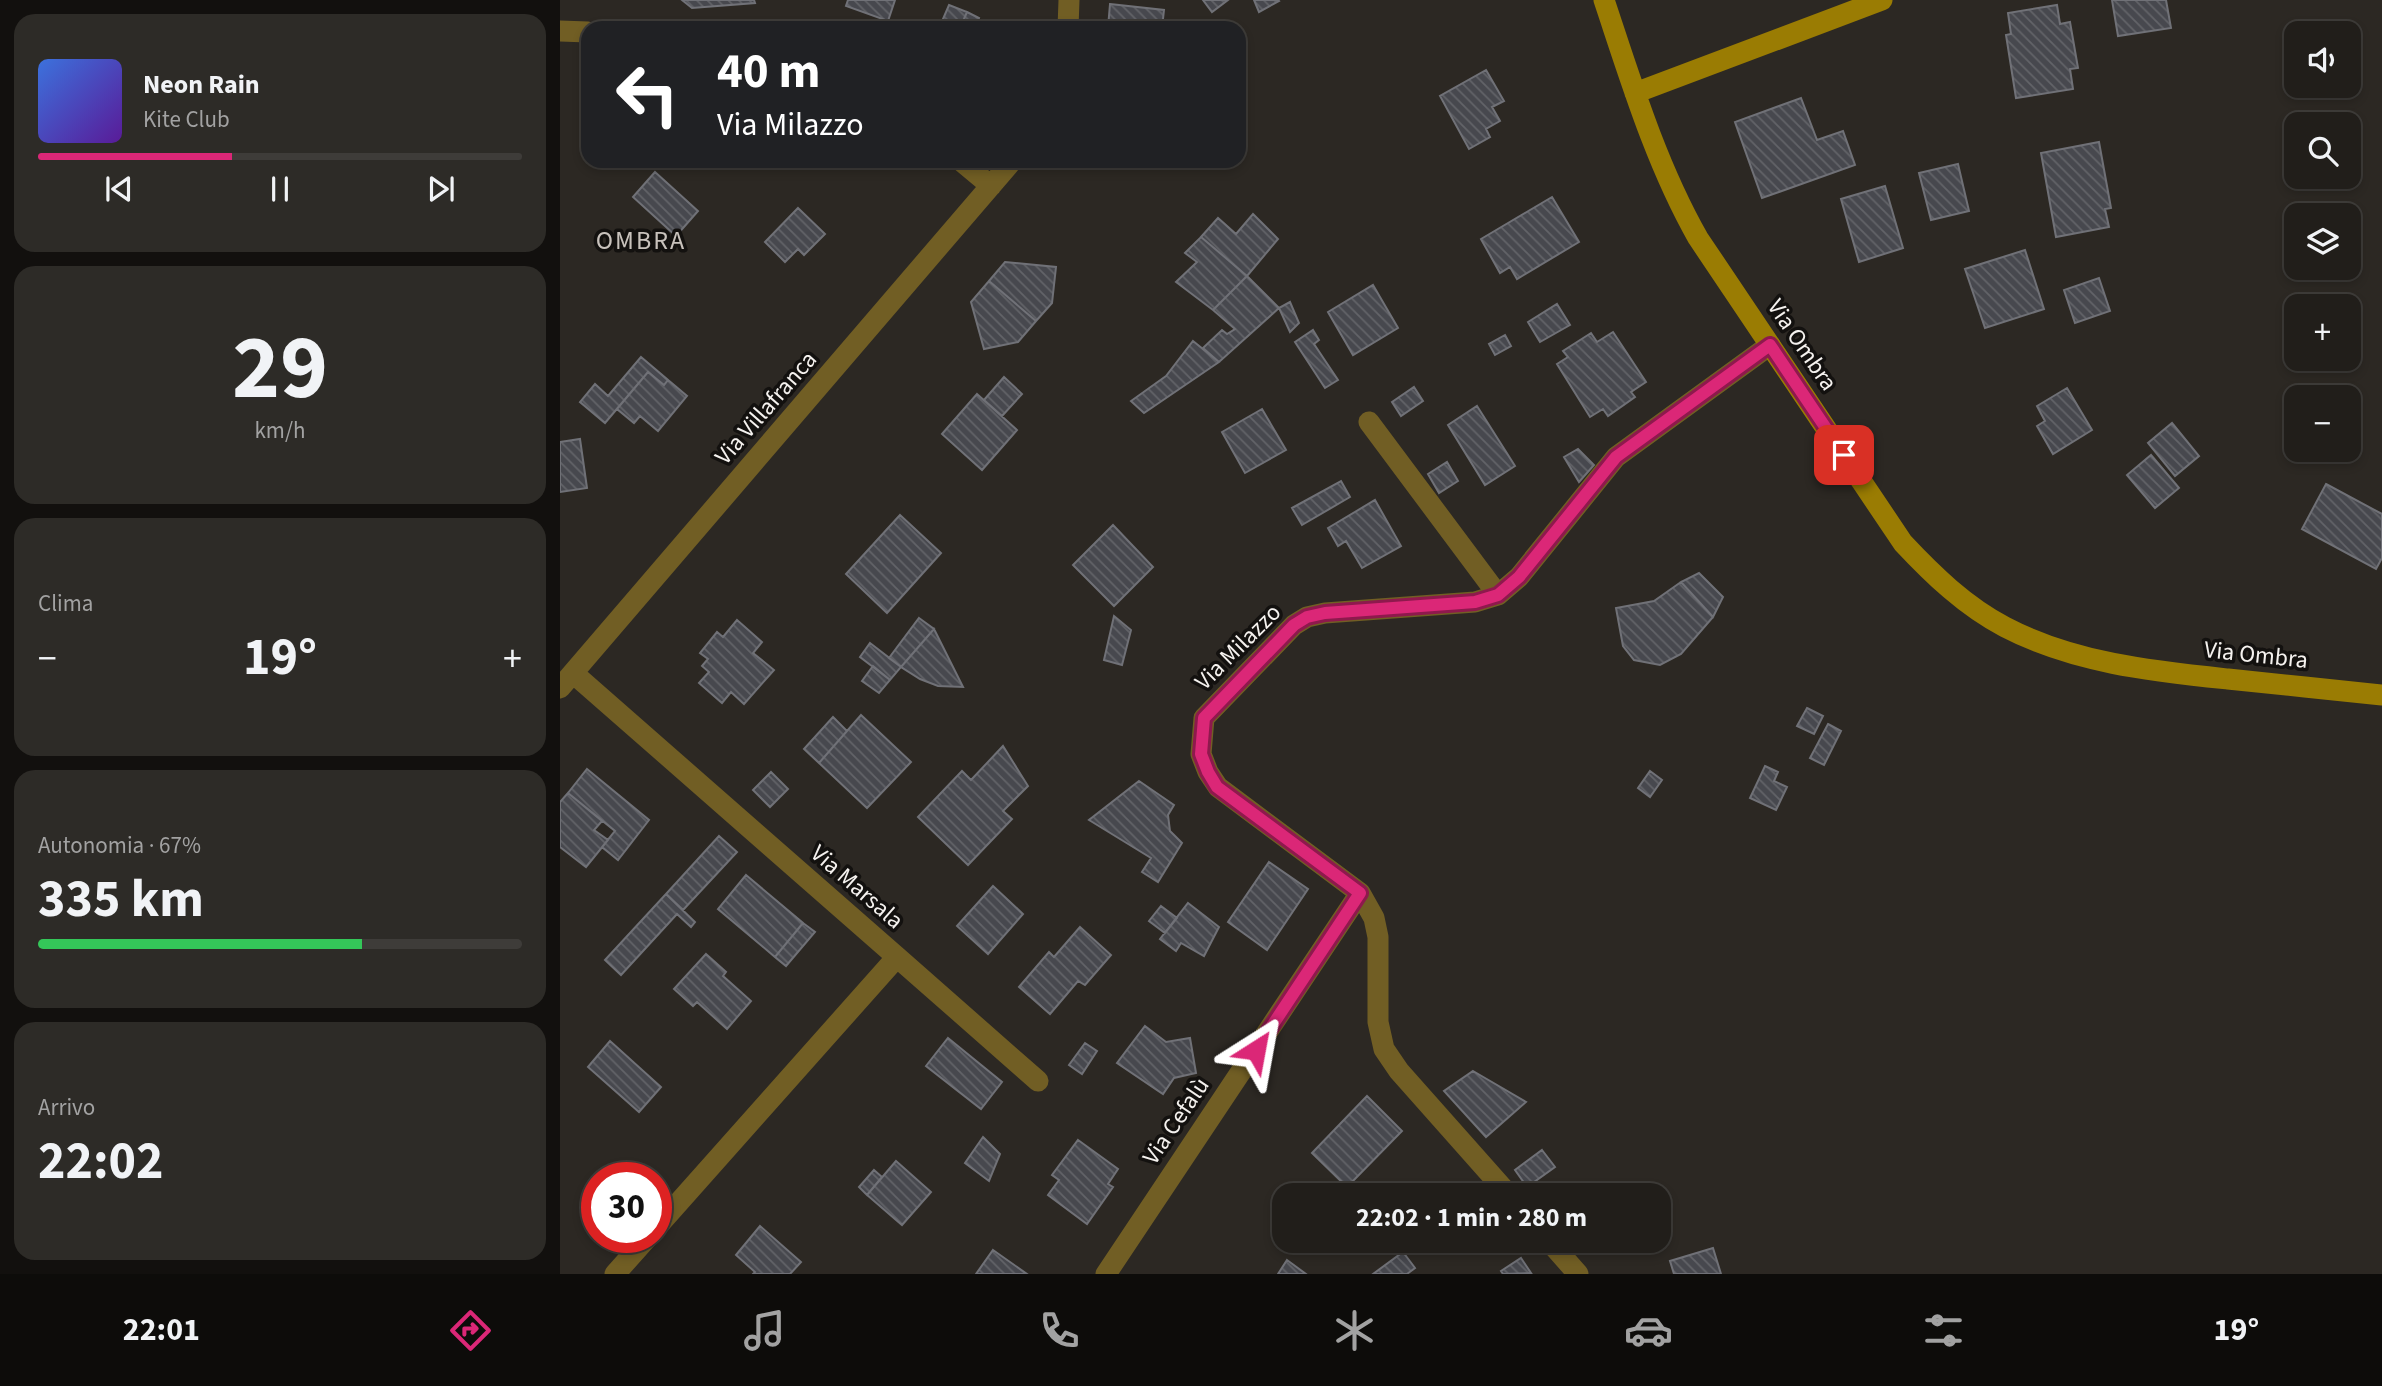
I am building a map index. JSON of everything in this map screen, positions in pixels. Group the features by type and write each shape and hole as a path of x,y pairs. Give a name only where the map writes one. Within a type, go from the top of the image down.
{"main road":[{"name":"Via Ombra","path":"1605,0 1635,93 1681,208 1698,238 1903,542 1936,579 2004,627 2092,659 2150,671 2382,695"},
{"path":"1635,93 1882,0"}],"street":[{"path":"1068,21 1069,0"},
{"path":"560,31 581,32"},
{"path":"969,168 991,186"},
{"name":"Via Villafranca","path":"567,681 1006,168"},
{"name":"Via Milazzo","path":"1498,1183 1399,1071 1384,1049 1378,1022 1378,937 1374,918 1360,893 1217,787 1201,754 1204,718 1294,625 1307,617 1325,613 1475,602 1498,595 1519,577 1616,457 1770,345"},
{"path":"1369,422 1498,595"},
{"name":"Via Marsala","path":"567,681 897,957 672,1210"},
{"name":"Via Cefalù","path":"1106,1274 1360,893"},
{"path":"897,957 1038,1081"},
{"path":"615,1274 634,1253"},
{"path":"1560,1253 1578,1274"}],"building":[{"path":"682,0 754,0 755,3 692,8"},
{"path":"848,0 895,0 888,21 846,6"},
{"path":"1203,0 1228,0 1212,12"},
{"path":"1254,0 1278,0 1279,1 1259,12"},
{"path":"2112,0 2166,0 2171,28 2118,36"},
{"path":"1110,4 1164,10 1163,21 1109,21"},
{"path":"949,5 967,12 963,21 942,21"},
{"path":"2057,5 2060,24 2070,22 2078,68 2070,69 2073,89 2016,98 2006,35 2011,34 2008,13"},
{"path":"967,12 979,18 978,21 963,21"},
{"path":"1486,70 1504,101 1492,107 1500,121 1486,129 1490,137 1469,149 1440,96"},
{"path":"1801,98 1817,140 1843,131 1855,165 1762,198 1735,122"},
{"path":"2099,142 2111,208 2105,209 2109,227 2056,237 2041,153"},
{"path":"1958,164 1969,211 1931,220 1919,173"},
{"path":"655,172 698,211 676,236 633,197"},
{"path":"1885,186 1903,248 1859,262 1841,199"},
{"path":"1552,197 1579,242 1517,279 1510,267 1500,273 1481,239"},
{"path":"798,208 825,234 804,255 798,249 785,262 765,242"},
{"path":"1253,214 1278,239 1247,276 1201,237 1218,218 1236,234"},
{"path":"1201,237 1247,276 1213,310 1176,282 1197,262 1185,253"},
{"path":"2025,250 2044,309 1985,328 1965,269"},
{"path":"1005,262 1056,267 1052,303 1036,321 989,281"},
{"path":"1247,276 1279,308 1219,362 1203,348 1222,330 1227,334 1235,329 1213,310"},
{"path":"2099,278 2110,311 2075,323 2064,290"},
{"path":"989,281 1036,321 1018,342 984,349 971,302"},
{"path":"1373,285 1398,328 1353,355 1328,312"},
{"path":"1290,302 1299,323 1290,332 1279,308"},
{"path":"1557,304 1570,325 1540,342 1528,322"},
{"path":"1313,330 1319,340 1314,344 1338,380 1325,388 1295,342"},
{"path":"1613,332 1646,382 1631,392 1635,397 1608,416 1603,409 1590,417 1557,364 1568,357 1563,351 1591,333 1597,342"},
{"path":"1505,335 1511,346 1495,355 1489,344"},
{"path":"1193,341 1219,362 1144,413 1131,401 1166,376"},
{"path":"641,357 668,380 664,385 648,372 605,423 580,402 595,384 608,396"},
{"path":"648,372 664,385 668,380 687,396 658,431 640,416 634,423 617,409"},
{"path":"1004,377 1022,394 1002,416 984,400"},
{"path":"1414,387 1423,401 1401,416 1392,402"},
{"path":"2067,388 2092,430 2053,454 2037,426 2045,421 2037,406"},
{"path":"977,394 1017,430 982,470 942,434"},
{"path":"1477,406 1515,466 1485,485 1448,425"},
{"path":"1262,409 1286,450 1245,473 1222,432"},
{"path":"2172,423 2199,456 2175,476 2148,443"},
{"path":"580,439 587,488 560,492 560,442"},
{"path":"1578,449 1594,465 1579,482 1564,457"},
{"path":"2151,455 2179,488 2155,508 2127,475"},
{"path":"1447,462 1458,481 1439,493 1428,474"},
{"path":"1341,481 1350,497 1302,525 1292,508"},
{"path":"2326,484 2382,514 2382,558 2376,569 2302,529"},
{"path":"1375,500 1401,546 1362,568 1346,541 1338,546 1328,528"},
{"path":"900,515 941,553 887,613 846,574"},
{"path":"1113,525 1153,567 1114,606 1073,565"},
{"path":"1699,573 1723,597 1713,617 1681,582"},
{"path":"1681,582 1713,617 1681,654 1660,665 1634,660 1623,646 1616,608 1654,601"},
{"path":"1114,616 1131,630 1122,665 1104,660"},
{"path":"919,618 934,629 901,667 889,658"},
{"path":"737,620 762,642 753,653 774,670 744,704 731,692 722,703 699,683 709,672 702,666 708,659 700,653 717,632 723,637"},
{"path":"934,629 963,687 938,686 901,667"},
{"path":"870,643 901,667 890,680 860,657"},
{"path":"873,666 890,680 879,693 862,681"},
{"path":"1807,708 1823,716 1814,734 1797,726"},
{"path":"861,715 911,762 867,808 819,763"},
{"path":"833,717 847,731 819,763 804,749"},
{"path":"1828,724 1841,731 1824,765 1810,758"},
{"path":"1003,746 1028,786 1003,811 1012,819 968,865 918,817 962,771 971,780"},
{"path":"1765,766 1778,772 1774,781 1787,787 1776,810 1750,798"},
{"path":"587,769 649,820 618,860 602,847 615,831 568,793"},
{"path":"1650,771 1662,780 1650,797 1638,788"},
{"path":"771,772 788,789 770,807 753,790"},
{"path":"1139,781 1174,805 1168,815 1170,831 1182,843 1158,882 1142,872 1151,858 1089,820"},
{"path":"568,793 602,821 594,830 608,840 586,867 560,847 560,802"},
{"path":"719,836 737,852 683,910 666,894"},
{"path":"1269,862 1308,889 1267,950 1228,922"},
{"path":"746,875 803,923 775,957 718,909"},
{"path":"993,886 1023,914 988,954 957,926"},
{"path":"666,894 695,922 691,927 677,914 621,975 605,960"},
{"path":"1188,903 1219,927 1204,956 1181,943 1176,951 1160,939"},
{"path":"1161,906 1177,918 1165,933 1149,921"},
{"path":"803,923 815,932 786,966 775,957"},
{"path":"1080,927 1111,955 1085,985 1078,981 1050,1014 1019,987 1049,952 1054,957"},
{"path":"706,954 726,972 723,976 751,1001 727,1029 697,1002 693,1006 674,989"},
{"path":"1145,1026 1166,1042 1190,1038 1196,1073 1174,1078 1163,1094 1117,1063"},
{"path":"948,1038 1002,1082 981,1109 926,1066"},
{"path":"610,1041 661,1087 639,1112 588,1067"},
{"path":"1085,1043 1097,1051 1082,1074 1069,1065"},
{"path":"1473,1071 1526,1102 1486,1137 1444,1091"},
{"path":"1367,1096 1402,1131 1351,1183 1343,1183 1312,1153"},
{"path":"983,1137 1000,1154 989,1181 965,1163"},
{"path":"1078,1140 1118,1169 1108,1184 1113,1187 1087,1224 1048,1195 1059,1180 1052,1175"},
{"path":"1542,1150 1555,1167 1533,1183 1524,1183 1515,1170"},
{"path":"896,1161 931,1192 902,1225 867,1195"},
{"path":"874,1170 882,1177 867,1195 859,1187"},
{"path":"760,1226 801,1262 790,1274 753,1274 755,1272 736,1255"},
{"path":"1713,1248 1721,1274 1674,1274 1670,1261"},
{"path":"993,1250 1027,1274 976,1274"},
{"path":"1402,1253 1415,1268 1407,1274 1373,1274"},
{"path":"1521,1258 1531,1273 1503,1274 1501,1271"},
{"path":"1287,1260 1306,1274 1278,1274"}],"district":[{"name":"OMBRA","path":"641,240"}],"route":[{"path":"1256,1050 1360,893 1217,787 1201,754 1204,718 1294,625 1307,617 1325,613 1475,602 1498,595 1519,577 1616,457 1770,345 1844,455"}]}
